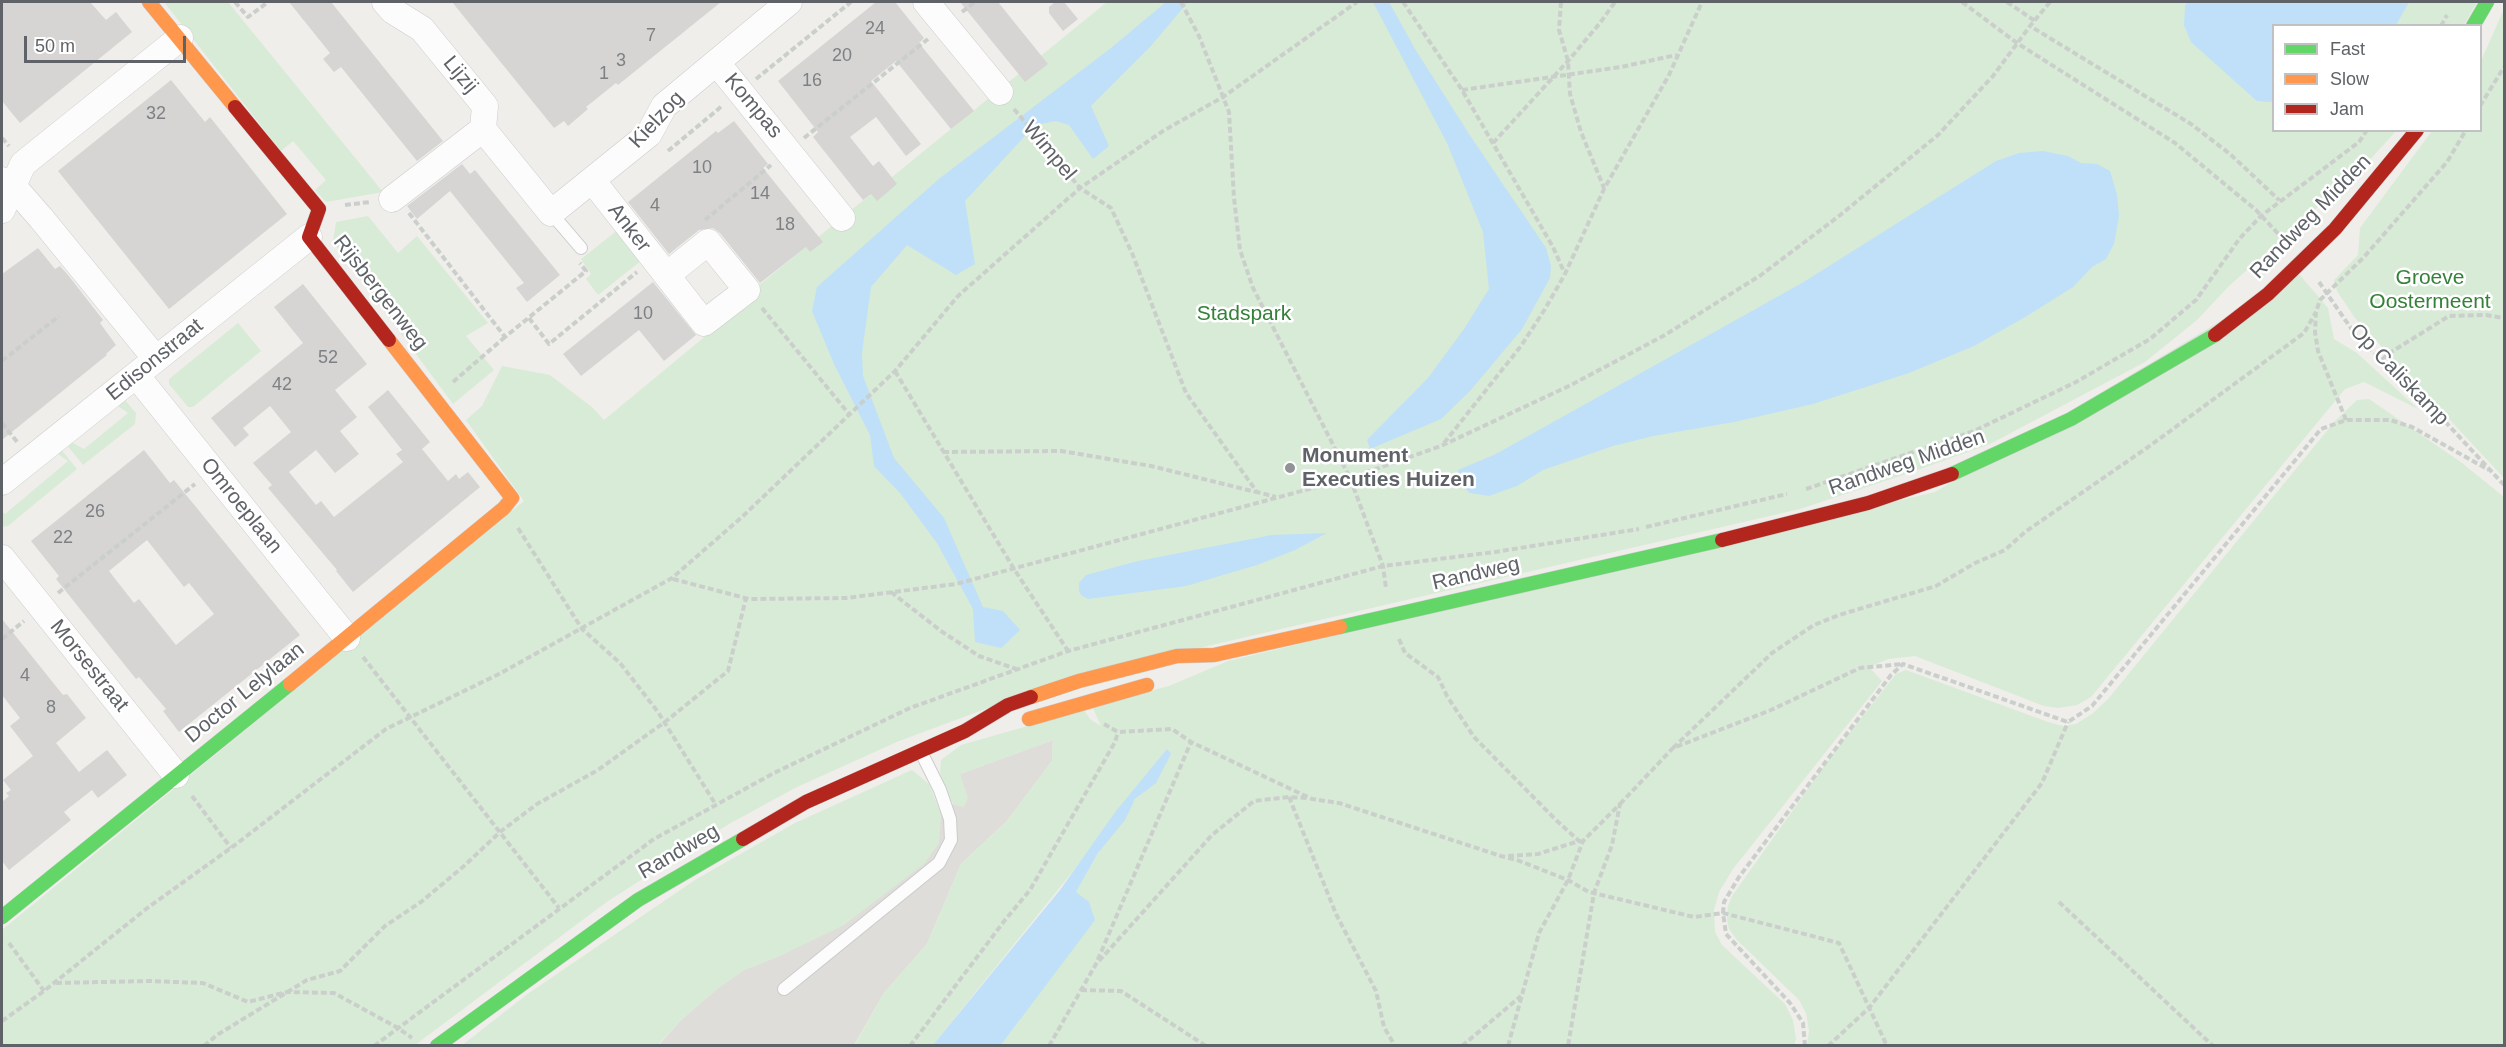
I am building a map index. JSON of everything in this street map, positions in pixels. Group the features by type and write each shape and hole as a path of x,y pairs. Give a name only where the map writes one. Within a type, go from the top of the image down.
{"main road":[{"path":"149,2 319,209"},
{"path":"2474,24 2487,2"},
{"name":"Randweg Midden","path":"2361,176 2377,162 2400,132"},
{"name":"Randweg Midden","path":"1749,534 1868,502 1968,468 2071,419 2205,343 2268,294 2335,229 2415,132"},
{"name":"Rijsbergenweg","path":"319,209 309,237 512,498"},
{"name":"Randweg Midden","path":"2168,363 2200,328"},
{"name":"Doctor Lelylaan","path":"2,917 347,638 504,508 512,498"},
{"name":"Randweg","path":"437,1046 638,900 806,802 965,731 1008,705 1079,681 1177,656 1214,655 1749,534"},
{"name":"Randweg","path":"1192,670 1214,655"},
{"name":"Randweg","path":"965,731 1009,724 1087,704 1161,680"}],"street":[{"name":"Lijzij","path":"385,2 393,12 422,29 485,106 483,129"},
{"name":"Kielzog","path":"551,213 649,134 664,106 789,2"},
{"path":"926,2 1000,92"},
{"path":"2,210 7,183 23,164 180,38"},
{"name":"Kompas","path":"717,63 842,218"},
{"path":"394,197 483,129 551,213"},
{"name":"Anker","path":"592,180 704,323 747,290"},
{"path":"7,183 156,359"},
{"name":"Edisonstraat","path":"2,482 309,237"},
{"path":"660,267 708,242 747,290"},
{"name":"Omroeplaan","path":"136,375 347,638"},
{"name":"Morsestraat","path":"2,558 176,775"}],"lane":[{"path":"551,213 581,248"},
{"path":"784,989 939,863 951,840 950,819 940,790 920,750"}],"path":[{"path":"235,2 248,17 268,2"},
{"path":"1181,2 1199,36 1229,112 1234,198 1244,260 1253,288 1350,478 1383,566 1390,615 1405,653 1438,677 1447,696 1474,737 1581,841"},
{"path":"2,1021 55,983 146,909 231,848 386,729 500,674 672,578 742,517 895,371 958,296 1080,188 1163,131 1223,97 1358,2"},
{"path":"1403,2 1462,90 1553,247 1565,274"},
{"path":"1561,2 1559,30 1568,60 1568,75 1575,114 1604,189"},
{"path":"1493,143 1568,60 1615,2"},
{"path":"1442,446 1521,346 1565,274 1604,189 1664,84 1702,2"},
{"name":"Op Caliskamp","path":"1962,2 2017,43 2175,143 2261,216 2302,259 2357,337 2414,388 2505,485"},
{"path":"2007,2 2035,21"},
{"path":"672,578 746,598 846,598 956,584 1350,478 1442,446 1571,385 1654,341 1761,275 1839,216 1938,135 1993,76 2050,2"},
{"path":"708,242 715,237 703,221 945,26"},
{"path":"2030,26 2190,124 2230,154 2279,200"},
{"path":"1462,90 1568,75 1676,55"},
{"path":"2482,104 2505,67"},
{"name":"Wimpel","path":"1018,115 1080,188 1112,208 1132,253 1186,393 1257,492"},
{"name":"Randweg Midden","path":"2261,216 2279,200 2359,142 2366,132"},
{"path":"1501,856 1538,854 1581,841 1673,748 1772,654 1788,642 1814,625 1839,615 1936,586 1975,562 2005,550 2025,532 2151,445 2304,333 2320,300 2364,257 2447,162 2465,132"},
{"path":"319,209 394,197 505,337"},
{"path":"435,397 586,271 578,261 581,248"},
{"path":"529,318 549,344 660,267"},
{"path":"747,290 851,412"},
{"path":"2316,312 2315,332 2318,351 2346,420"},
{"path":"2382,360 2449,316 2486,315 2505,318"},
{"path":"2,361 59,316"},
{"path":"895,371 1014,569 1068,651 1079,681"},
{"path":"1828,1046 1869,1008 2042,783 2068,723 2092,706 2321,429 2346,420 2390,420 2412,427 2489,470"},
{"path":"2,423 24,451"},
{"path":"944,452 1061,450 1151,466 1276,497"},
{"path":"2,639 212,470"},
{"path":"512,498 516,504 513,516 515,524 582,629 620,663 665,722 716,805"},
{"path":"891,592 941,631 979,656 1017,669"},
{"path":"204,1046 307,980 340,971 384,926 421,902 500,832 537,804 598,770 665,722 728,671 746,598"},
{"path":"347,638 559,908"},
{"path":"1673,748 1771,710 1860,668 1903,664 2068,723"},
{"path":"1805,1046 1803,1023 1790,1003 1726,934 1724,902 1739,877 1891,675 1903,664"},
{"path":"1087,704 1099,720 1118,732 1172,729 1191,742 1312,799"},
{"path":"910,1046 998,928 1030,890 1115,742 1118,732"},
{"path":"1049,1046 1096,964 1191,742"},
{"path":"176,775 231,848"},
{"path":"1096,964 1212,835 1254,801 1289,797 1312,799 1340,803 1377,814 1517,860 1594,893 1694,917 1723,914 1839,943 1887,1046"},
{"path":"1289,797 1336,914 1376,991 1384,1027 1395,1046"},
{"path":"1568,1046 1594,893 1612,845 1620,804"},
{"path":"1508,1046 1539,933 1568,880 1581,841"},
{"path":"2060,902 2213,1046"},
{"path":"8,941 44,991"},
{"path":"55,983 149,981 203,983 248,1002 287,992 334,993 398,1028"},
{"path":"1081,990 1121,991 1206,1046"},
{"path":"1462,1046 1522,995"}],"shaded area":[{"path":"1053,740 1052,761 1007,821 961,864 927,944 884,993 854,1045 658,1046 682,1019 718,988 744,970 784,954 939,843 939,810 953,804 960,774"}],"green space":[{"path":"164,2 228,2 383,192 326,202 315,190 326,180 293,141 281,151"},
{"name":"Stadspark","path":"1107,2 2477,2 2465,24 2272,24 2272,132 2395,132 2366,164 2229,286 2197,320 2145,362 1990,444 1800,509 1069,678 899,741 795,788 729,824 608,901 415,1045 2,1045 2,930 524,501 466,420 482,406 502,366 550,375 593,408 604,420 760,291 758,286"},
{"name":"Groeve Oostermeent","path":"2504,9 2504,478 2355,318 2337,291 2334,280 2358,255 2360,228 2431,132 2482,132 2482,59"},
{"path":"368,216 398,253 417,236 488,323 466,336 494,370 453,404 333,242 336,222"},
{"path":"619,229 642,260 598,295 586,279 591,274 581,259"},
{"path":"2299,274 2328,308 2334,339 2357,353 2418,409 2364,382 2345,389 2091,697 2077,705 2058,708 2044,706 1915,656 1888,659 1869,667 1882,681 1733,869 1719,892 1714,910 1715,932 1722,945 1785,1004 1793,1020 1796,1039 1794,1045 1001,1045 1019,1021 1076,892 1098,853 1135,799 1156,782 1137,786 1077,866 933,1045 854,1046 884,993 927,944 961,864 1007,821 1052,761 1053,740 960,774 968,798 964,807 954,805 946,794 940,772 941,760 961,745 1084,710 1090,719 1101,726 1092,706 1169,686 1228,661 1935,492"},
{"path":"238,323 261,351 193,407 188,407 169,384 169,379"},
{"path":"124,399 136,413 135,424 83,465 66,444 69,441 84,449 128,413 115,404"},
{"path":"2369,399 2462,463 2504,497 2504,1045 1807,1045 1809,1031 1806,1013 1799,1000 1737,940 1729,929 1728,906 1732,896 1832,755 1896,674 1906,670 2048,722 2063,726 2076,724 2092,714 2108,699 2335,421 2357,400"},
{"path":"60,448 77,469 8,526 2,527 2,512 5,514 68,461 58,454"},
{"path":"912,770 929,784 941,814 939,843 924,864 844,925 784,954 744,970 718,988 682,1019 658,1045 461,1046 529,993 695,880 795,823"}],"water":[{"path":"1166,2 1188,2 1150,47 1091,106 1109,146 1093,159 1069,125 1056,121 1035,125 965,201 975,264 956,275 907,245 871,287 862,353 863,376 894,458 944,518 983,607 1003,611 1020,630 1001,648 975,642 973,609 937,543 900,493 874,466 870,435 834,364 812,311 817,287 940,178 1111,48"},
{"path":"1373,2 1389,2 1415,49 1469,134 1546,248 1551,266 1550,278 1522,329 1470,391 1441,419 1370,449 1367,440 1428,378 1464,329 1489,289 1483,232 1447,143"},
{"path":"2187,2 2409,2 2397,24 2272,24 2272,102 2257,101 2191,42 2184,25"},
{"path":"2043,151 2068,156 2081,163 2097,164 2110,171 2117,195 2119,216 2114,244 2106,259 2092,267 2073,287 2027,316 1974,346 1909,373 1813,404 1613,446 1543,470 1517,486 1489,496 1470,493 1461,485 1458,470 1496,454 1802,283 1996,161 2019,153"},
{"path":"1327,533 1295,550 1257,565 1186,586 1088,599 1079,591 1079,583 1086,575 1138,561 1272,535"},
{"path":"1167,749 1171,754 1156,783 1135,799 1125,820 1098,853 1076,892 1089,902 1095,920 1001,1045 933,1045 1060,890 1116,811"}],"building":[{"path":"2,2 90,2 106,20 116,12 132,32 20,123 2,101"},
{"path":"289,2 331,2 443,141 417,161 341,67 334,72 323,59 330,53"},
{"path":"452,2 721,2 618,85 616,83 586,107 588,109 568,126 564,121 554,128"},
{"path":"876,2 895,2 924,38 919,43 974,111 951,129 896,61 871,81 921,144 906,156 876,117 850,137 873,166 879,161 897,184 877,201 871,194 863,200 813,137 818,132 778,81"},
{"path":"960,2 998,2 1048,64 1025,82"},
{"path":"1055,2 1064,2 1078,19 1063,31 1049,13 1049,7"},
{"path":"171,80 205,122 210,117 287,214 169,309 58,171"},
{"path":"734,121 768,164 763,168 823,242 810,252 806,247 760,283 720,233 713,228 699,230 669,254 628,202 716,131 718,133"},
{"path":"462,164 470,174 475,170 560,275 527,302 516,288 524,283 450,191 417,219 407,206"},
{"path":"38,248 55,269 60,266 68,275 103,320 100,323 116,345 107,355 2,440 2,274"},
{"path":"653,282 696,335 664,361 639,330 581,376 563,354"},
{"path":"303,284 367,364 335,390 357,417 340,431 359,454 335,473 316,450 289,472 316,505 321,501 334,517 403,462 396,454 402,450 368,407 388,390 430,442 422,449 448,481 456,474 459,479 468,472 480,487 353,592 268,488 272,485 253,463 291,432 270,406 243,428 249,435 235,447 211,418 303,343 274,307"},
{"path":"144,450 170,483 174,480 300,635 179,732 163,711 166,709 139,677 136,679 56,579 59,576 31,541","holes":["147,540 184,587 189,583 214,614 176,645 139,599 134,603 109,571"]},
{"path":"2,619 63,695 67,694 86,718 56,743 79,772 107,750 127,775 98,798 92,790 64,812 71,820 9,870 2,861 2,802 9,796 6,793 11,790 3,780 33,756 10,726 20,718 2,695"}],"traffic: fast":[{"path":"2474,24 2487,2"},
{"path":"1952,474 2071,419 2215,335"},
{"path":"1340,627 1722,540"},
{"path":"2,917 290,684"},
{"path":"437,1046 638,900 743,839"}],"traffic: slow":[{"path":"149,2 235,107"},
{"path":"290,684 504,508 512,498 389,340"},
{"path":"1031,697 1079,681 1177,656 1214,655 1340,627"},
{"path":"1029,719 1147,685"}],"traffic: jam":[{"path":"235,107 319,209 309,237 389,340"},
{"path":"2215,335 2268,294 2335,229 2415,132"},
{"path":"1722,540 1868,503 1952,474"},
{"path":"743,839 806,802 965,731 1008,705 1031,697"}],"place":[{"name":"Monument Executies Huizen","path":"1290,468"}]}
